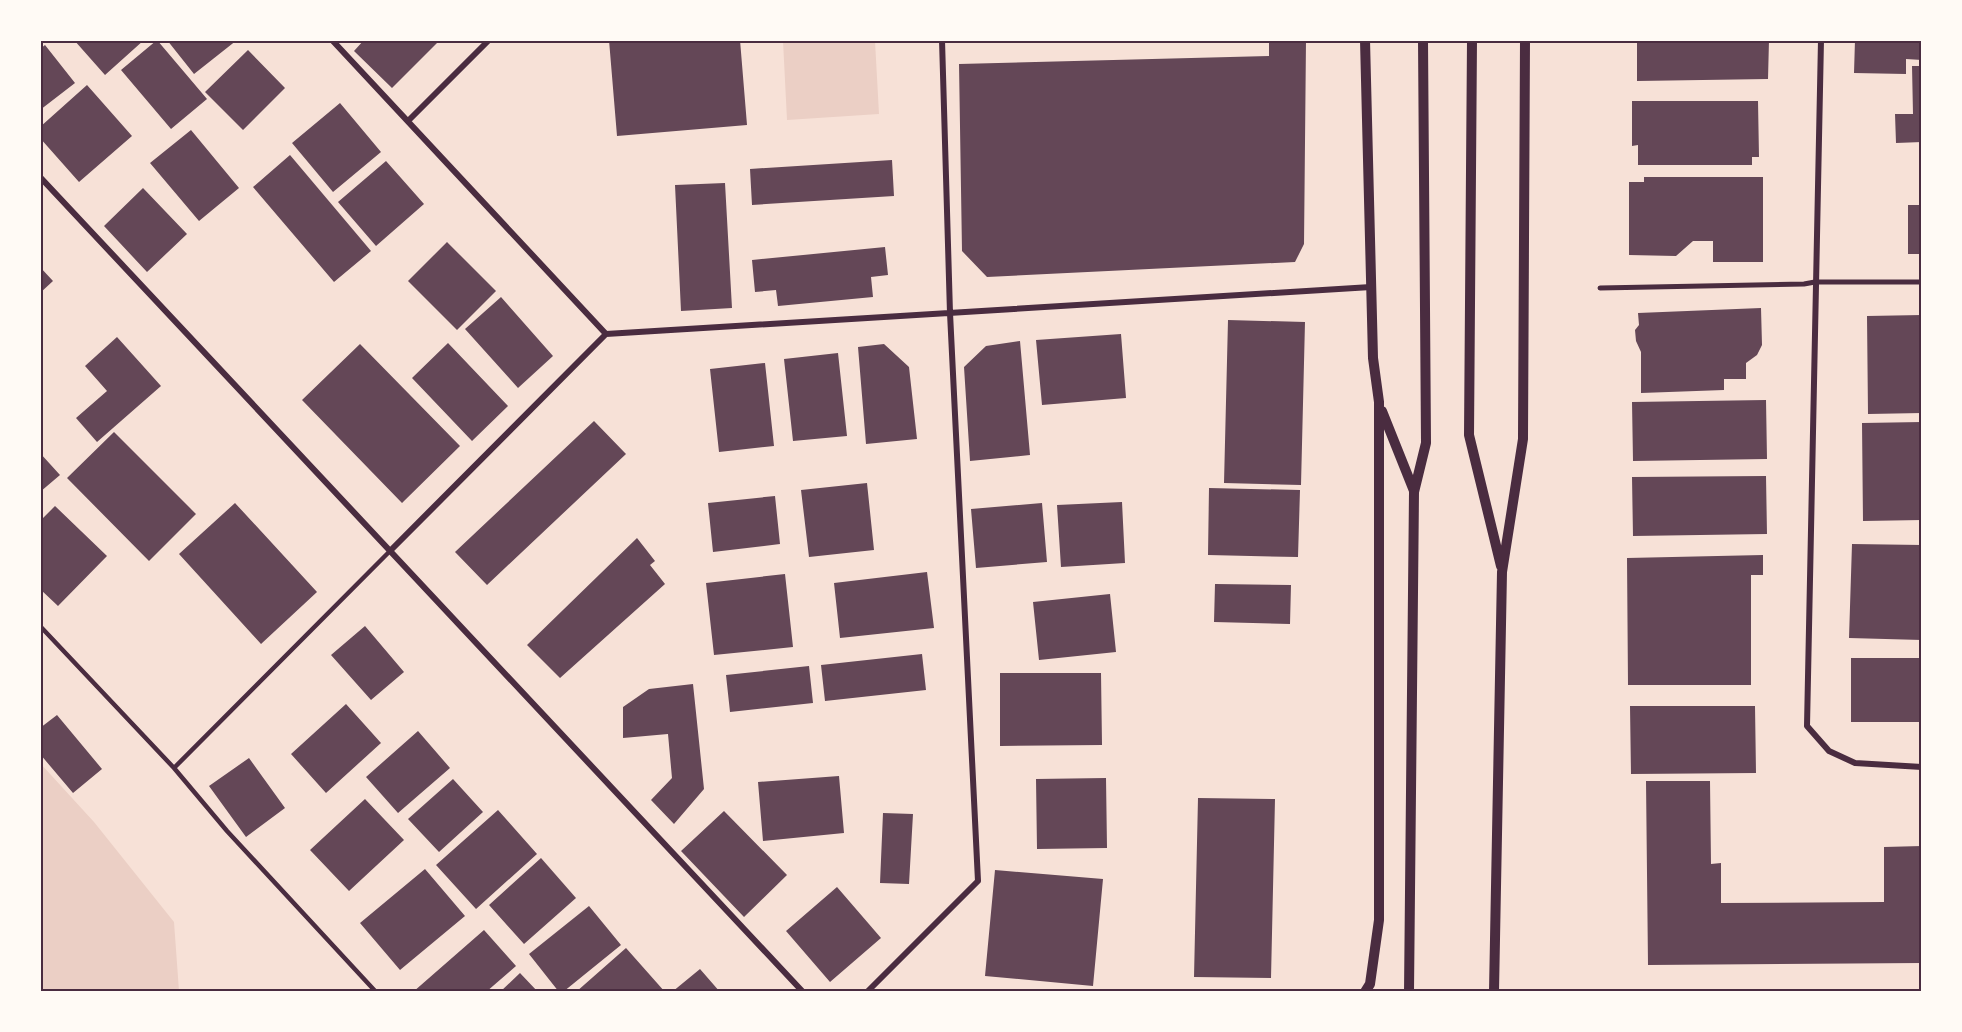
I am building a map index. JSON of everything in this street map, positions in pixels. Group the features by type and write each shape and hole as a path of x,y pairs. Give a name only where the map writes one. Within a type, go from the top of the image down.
{"street":[{"path":"332,40 606,334"},
{"path":"408,121 489,40"},
{"path":"867,992 978,881 950,313 942,40"},
{"path":"1365,40 1373,358 1379,402 1379,920 1370,984 1365,992"},
{"path":"1409,992 1414,492 1426,443 1423,40"},
{"path":"1472,40 1469,435 1502,572"},
{"path":"1494,992 1502,572 1523,439 1525,40"},
{"path":"1821,40 1807,726 1829,751 1855,763 1922,767"},
{"path":"40,177 803,992"},
{"path":"1600,288 1815,282 1922,282"},
{"path":"390,551 606,334 1371,287"},
{"path":"1379,402 1414,492"}],"lane":[{"path":"174,768 390,551"},
{"path":"40,626 174,768 227,831 376,992"}],"shaded area":[{"path":"783,41 875,41 879,114 787,120"},
{"path":"40,763 94,822 174,922 179,991 41,991"}],"building":[{"path":"74,40 144,40 105,75"},
{"path":"157,40 207,99 171,129 121,70"},
{"path":"167,40 237,40 194,74"},
{"path":"364,40 440,40 392,88 354,51"},
{"path":"609,40 740,40 747,125 617,136"},
{"path":"1269,40 1306,40 1304,244 1295,262 987,277 962,251 959,64 1269,56"},
{"path":"1637,40 1769,40 1768,79 1637,81"},
{"path":"1855,40 1922,40 1922,60 1906,59 1906,74 1854,73"},
{"path":"45,45 75,83 40,110 40,49"},
{"path":"248,50 285,88 243,130 205,92"},
{"path":"1912,66 1922,66 1922,142 1896,143 1895,114 1913,114"},
{"path":"87,85 132,136 79,182 40,138 40,127"},
{"path":"1632,101 1758,101 1759,157 1752,157 1752,165 1638,165 1638,145 1632,146"},
{"path":"340,103 381,152 333,192 292,143"},
{"path":"191,130 239,188 199,221 150,163"},
{"path":"290,155 371,251 334,282 253,187"},
{"path":"892,160 894,196 752,205 750,169"},
{"path":"386,161 424,204 376,246 338,202"},
{"path":"1644,177 1763,177 1763,262 1713,262 1713,241 1693,241 1676,256 1629,255 1629,182 1644,182"},
{"path":"725,183 732,308 681,311 675,185"},
{"path":"143,188 187,234 147,272 104,226"},
{"path":"1908,205 1922,205 1922,254 1908,254"},
{"path":"447,242 496,291 457,330 408,281"},
{"path":"885,247 888,275 871,277 873,297 778,306 776,290 755,292 752,260"},
{"path":"40,267 53,281 40,293"},
{"path":"501,297 553,356 518,388 465,329"},
{"path":"1761,308 1762,345 1757,355 1746,363 1746,379 1724,379 1724,390 1641,393 1641,352 1636,341 1635,330 1639,325 1638,313"},
{"path":"1922,315 1922,413 1868,414 1867,316"},
{"path":"1228,320 1305,322 1301,485 1224,483"},
{"path":"1121,334 1126,398 1042,405 1036,340"},
{"path":"117,337 161,386 97,442 76,418 107,391 85,366"},
{"path":"1020,341 1030,455 970,461 964,367 986,346"},
{"path":"448,343 508,406 472,441 412,378"},
{"path":"360,344 460,446 402,503 302,400"},
{"path":"884,344 909,367 917,439 866,444 858,347"},
{"path":"838,353 847,436 793,441 784,359"},
{"path":"765,363 774,446 719,452 710,369"},
{"path":"1766,400 1767,459 1633,461 1632,402"},
{"path":"594,421 626,454 487,585 455,552"},
{"path":"1922,422 1922,520 1863,521 1862,423"},
{"path":"114,432 196,514 149,561 67,478"},
{"path":"40,453 60,475 40,492"},
{"path":"1766,476 1767,534 1633,536 1632,477"},
{"path":"867,483 874,550 809,557 801,490"},
{"path":"1209,488 1300,490 1298,557 1208,555"},
{"path":"775,496 780,544 713,552 708,503"},
{"path":"1122,502 1125,563 1061,567 1057,505"},
{"path":"235,503 317,592 261,644 179,554"},
{"path":"1042,503 1047,562 976,568 971,509"},
{"path":"55,506 107,556 58,606 40,589 40,521"},
{"path":"637,538 655,561 650,565 665,584 560,678 527,645"},
{"path":"1852,544 1922,545 1922,640 1849,638"},
{"path":"1763,555 1763,575 1751,575 1751,685 1628,685 1627,558"},
{"path":"927,572 934,628 840,638 834,583"},
{"path":"785,574 793,647 714,655 706,583"},
{"path":"1215,584 1291,585 1290,624 1214,622"},
{"path":"1110,594 1116,652 1039,660 1033,602"},
{"path":"365,626 404,672 371,700 331,655"},
{"path":"922,654 926,690 825,701 821,665"},
{"path":"1851,658 1922,658 1922,722 1851,722"},
{"path":"809,666 813,703 730,712 726,675"},
{"path":"1000,673 1101,673 1102,745 1000,746"},
{"path":"693,684 704,789 674,824 651,800 672,778 668,734 623,738 623,707 649,689"},
{"path":"346,704 381,743 326,793 291,754"},
{"path":"1630,706 1755,706 1756,773 1631,774"},
{"path":"57,715 102,769 73,793 40,754 40,728"},
{"path":"418,731 450,768 398,813 366,777"},
{"path":"249,758 285,808 246,837 209,786"},
{"path":"839,776 844,833 763,841 758,782"},
{"path":"1106,778 1107,848 1037,849 1036,779"},
{"path":"453,779 483,812 439,852 408,819"},
{"path":"1646,781 1710,781 1711,864 1721,863 1721,903 1884,902 1884,847 1922,846 1922,963 1648,965"},
{"path":"1198,798 1275,799 1271,978 1194,977"},
{"path":"365,799 404,840 349,891 310,850"},
{"path":"498,810 537,854 476,909 436,865"},
{"path":"724,811 787,875 744,917 681,851"},
{"path":"883,813 913,814 909,884 880,883"},
{"path":"541,858 576,898 524,944 489,905"},
{"path":"425,869 465,916 400,970 360,923"},
{"path":"995,870 1103,879 1093,986 985,976"},
{"path":"837,887 881,938 830,982 786,931"},
{"path":"589,906 621,945 563,992 559,992 529,954"},
{"path":"484,930 516,966 486,992 413,992"},
{"path":"626,948 665,992 576,992"},
{"path":"700,969 720,992 672,992"},
{"path":"520,973 538,992 500,992"}]}
